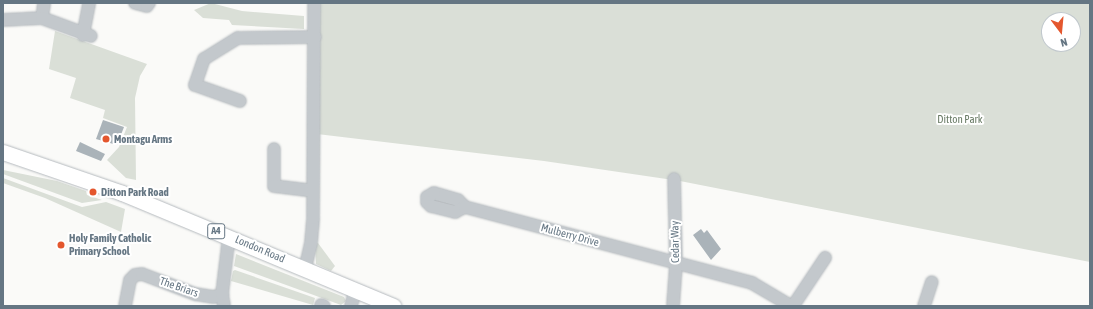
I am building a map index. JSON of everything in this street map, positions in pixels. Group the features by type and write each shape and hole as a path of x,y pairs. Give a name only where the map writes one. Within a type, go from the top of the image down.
{"main road":[{"name":"London Road","path":"3,152 36,162 122,193 229,236 393,306"},
{"name":"London Road","path":"3,160 36,162"}],"street":[{"path":"42,18 44,3"},
{"path":"3,20 42,18 87,36 90,3"},
{"path":"135,3 147,6 149,3"},
{"path":"305,269 311,243 313,191 314,3"},
{"path":"240,101 195,85 204,59 238,38 315,37"},
{"path":"274,149 274,186 313,191"},
{"name":"Cedar Way","path":"673,306 676,264 674,179"},
{"name":"Mulberry Drive","path":"465,207 752,283 792,306"},
{"path":"224,306 222,294 229,236"},
{"path":"792,306 825,258"},
{"name":"The Briars","path":"125,306 130,280 135,275 142,274 195,294 214,297 222,294"},
{"path":"924,306 932,282"},
{"path":"350,306 355,291"}],"green space":[{"path":"211,3 242,11 304,16 304,29 232,25 229,20 203,18 194,10"},
{"name":"Ditton Park","path":"318,3 1090,3 1090,262 680,181 544,161 317,134"},
{"path":"55,31 147,64 140,76 135,98 136,180 126,178 107,160 119,147 127,127 103,118 105,110 70,98 76,78 49,69"},
{"path":"3,170 57,181 86,191 87,195 102,200 82,203 3,174"},
{"path":"3,178 82,207 106,202 125,209 121,232 45,198 3,183"},
{"path":"318,243 335,266 331,271 316,264 315,244"},
{"path":"236,254 344,297 346,301 341,305 234,266"},
{"path":"235,270 315,298 313,305 231,281 233,271"}],"building":[{"path":"103,120 124,127 117,145 96,139"},
{"path":"80,142 105,154 101,161 76,151"},
{"path":"701,229 704,233 707,230 721,249 711,260 693,235"}],"place":[{"name":"Montagu Arms","path":"106,139"},
{"name":"Ditton Park Road","path":"93,192"},
{"name":"Holy Family Catholic Primary School","path":"61,245"}]}
